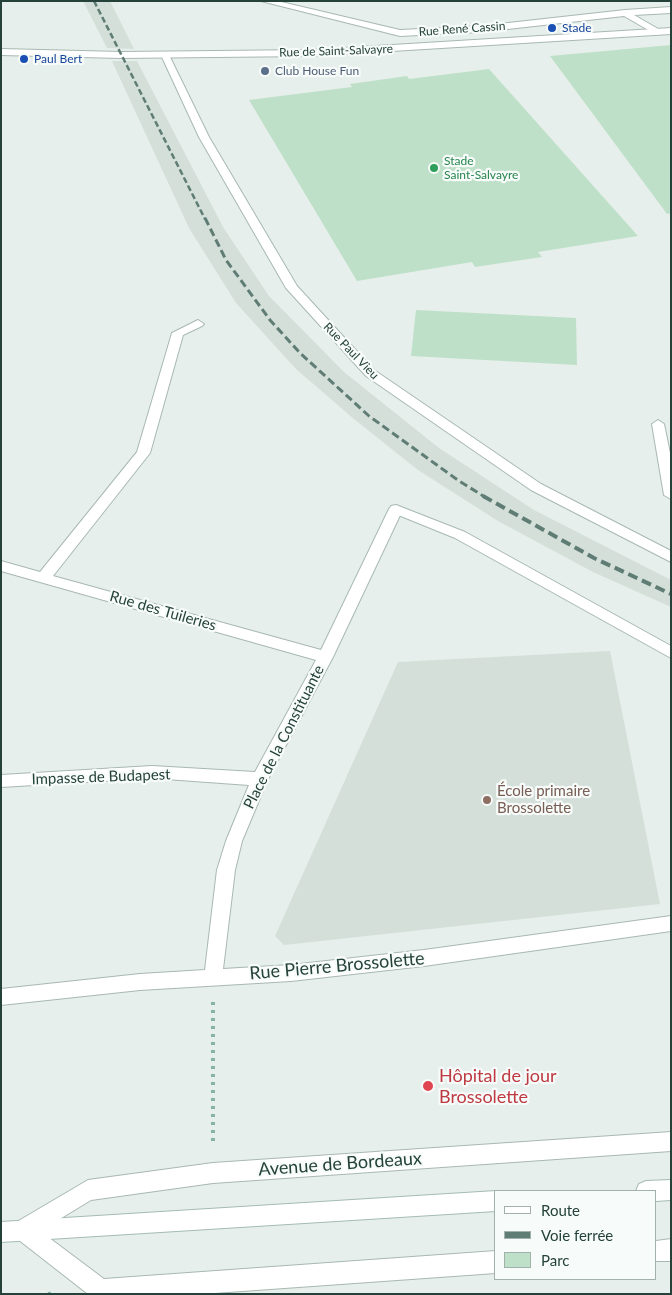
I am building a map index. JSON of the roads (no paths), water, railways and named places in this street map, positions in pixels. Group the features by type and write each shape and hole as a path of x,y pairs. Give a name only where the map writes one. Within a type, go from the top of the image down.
{"street":[{"name":"Rue René Cassin","path":"265,1 400,33 481,29 625,13 671,10"},
{"path":"625,13 658,32"},
{"name":"Rue de Saint-Salvayre","path":"1,52 165,55 319,52 671,32"},
{"name":"Rue Paul Vieu","path":"165,55 204,137 292,288 370,373 536,487 671,557"},
{"path":"45,576 143,453 178,334 198,324"},
{"path":"658,424 671,495"},
{"name":"Place de la Constituante","path":"214,976 226,870 234,841 260,780 324,657 396,509 460,535 671,653"},
{"name":"Rue des Tuileries","path":"1,566 45,576 324,657"},
{"name":"Impasse de Budapest","path":"1,782 152,772 260,780"},
{"name":"Rue Pierre Brossolette","path":"1,997 140,982 214,976 291,973 414,959 671,924"},
{"name":"Avenue de Bordeaux","path":"12,1231 88,1190 214,1173 671,1141"},
{"path":"657,1191 671,1190"},
{"path":"12,1231 494,1201"},
{"path":"12,1231 101,1290 494,1262"},
{"path":"657,1251 671,1250"}],"railway":[{"path":"94,1 205,219"},
{"path":"205,218 226,260 270,320 300,353 369,416 459,481 485,497"},
{"path":"483,496 594,558 671,594"}],"place":[{"name":"Stade","path":"552,28"},
{"name":"Paul Bert","path":"24,59"},
{"name":"Club House Fun","path":"265,71"},
{"name":"Stade Saint-Salvayre","path":"434,168"},
{"name":"École primaire Brossolette","path":"487,800"},
{"name":"Hôpital de jour Brossolette","path":"428,1086"}]}
